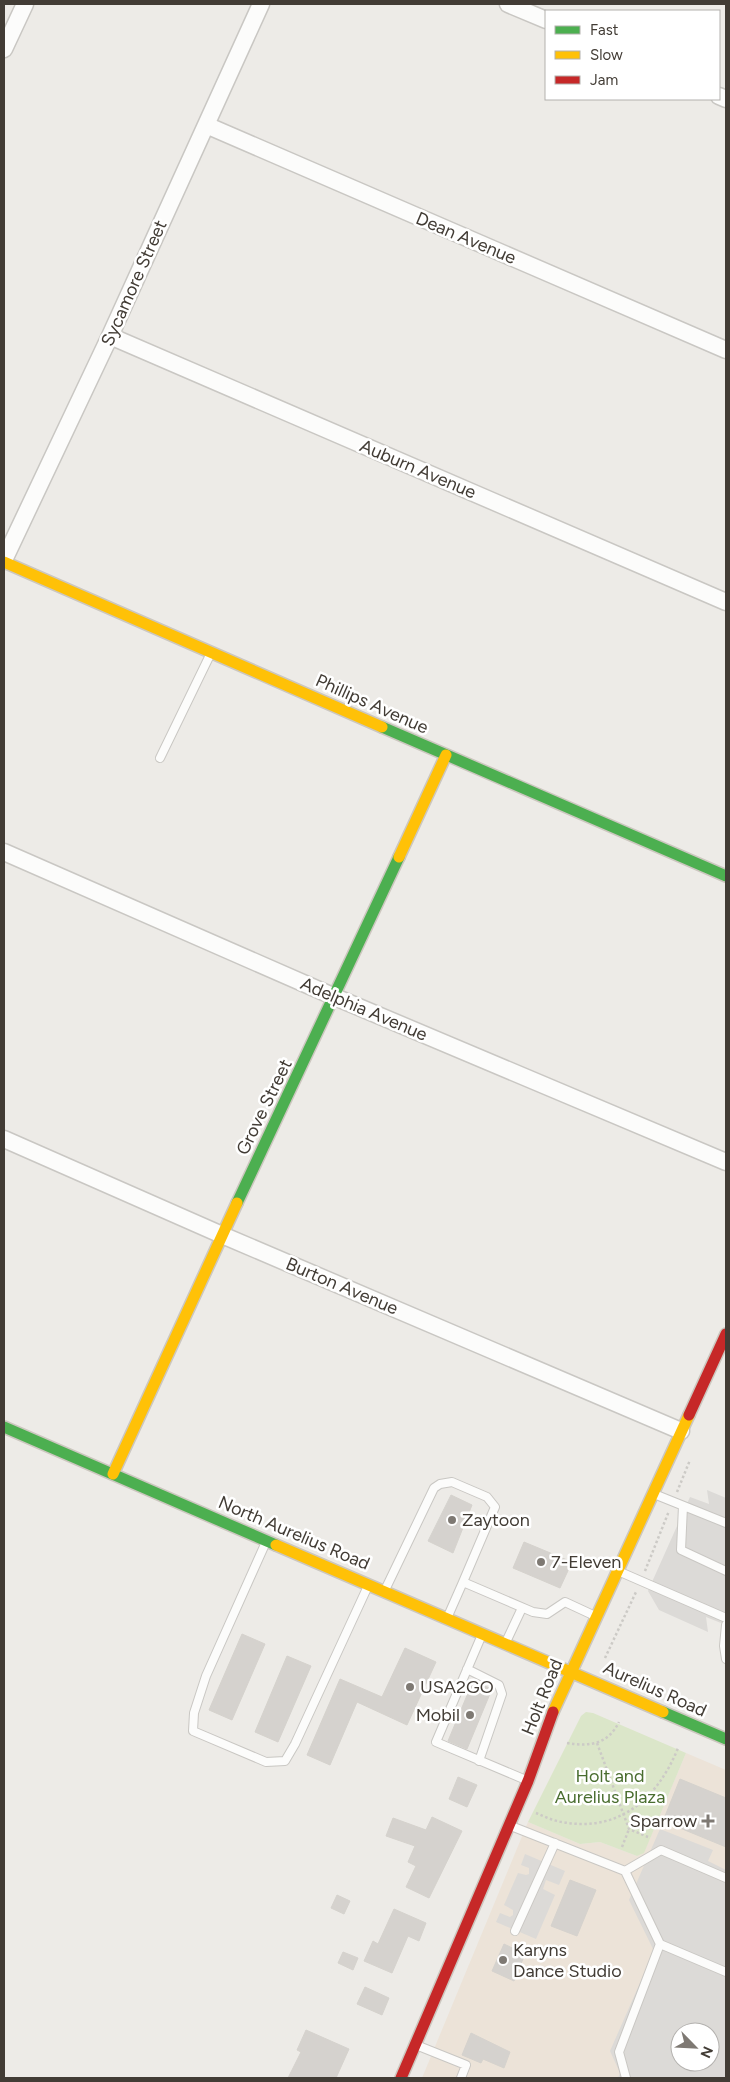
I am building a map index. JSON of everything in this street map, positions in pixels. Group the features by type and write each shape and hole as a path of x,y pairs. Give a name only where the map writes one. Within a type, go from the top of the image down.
{"street":[{"path":"4,49 25,4"},
{"name":"Sycamore Street","path":"4,561 110,336 261,4"},
{"path":"508,4 545,20"},
{"name":"Dean Avenue","path":"206,125 726,350"},
{"name":"Auburn Avenue","path":"110,336 726,602"},
{"name":"Phillips Avenue","path":"4,561 446,756 726,876"},
{"name":"Grove Street","path":"113,1474 222,1235 335,997 446,756"},
{"name":"Adelphia Avenue","path":"4,852 335,997 726,1162"},
{"name":"Burton Avenue","path":"4,1139 222,1235 681,1431"},
{"name":"Holt Road","path":"402,2078 510,1825 558,1697 681,1431 721,1361 726,1334"},
{"name":"North Aurelius Road","path":"4,1427 570,1671"},
{"name":"Aurelius Road","path":"570,1671 726,1739"}],"lane":[{"path":"160,758 211,653"},
{"path":"385,1591 434,1488 440,1484 452,1482 487,1497 495,1507 494,1513 447,1618"},
{"path":"652,1493 726,1523"},
{"path":"684,1506 680,1550 726,1571"},
{"path":"267,1540 206,1676 194,1713 193,1731 211,1739 266,1762 285,1761 295,1744 369,1584"},
{"path":"616,1570 726,1618"},
{"path":"463,1582 533,1612 547,1614 553,1612 565,1602 595,1615"},
{"path":"506,1643 522,1608"},
{"path":"726,1625 724,1646 726,1659"},
{"path":"483,1634 436,1742 528,1781"},
{"path":"467,1669 499,1685 502,1694 479,1761"},
{"path":"510,1825 624,1871 660,1944 726,1972"},
{"path":"515,1932 554,1843"},
{"path":"624,1871 661,1850 726,1878"},
{"path":"626,2078 619,2052 660,1944"},
{"path":"416,2045 466,2065 461,2078"}],"path":[{"path":"605,1658 641,1581 692,1454"},
{"path":"567,1743 584,1745 597,1743 610,1736 619,1722"},
{"path":"597,1743 629,1829 622,1846"},
{"path":"536,1813 560,1822 578,1824 600,1822 634,1810 651,1795 667,1774 678,1748"},
{"path":"629,1829 648,1837"}],"shaded area":[{"path":"707,1490 726,1498 726,1625 706,1617 708,1632 659,1610 648,1591 690,1497 709,1504"},
{"path":"686,1753 726,1770 726,2078 422,2078 528,1822 580,1844 600,1842 637,1856 644,1852"},
{"path":"660,1829 713,1850 708,1861 726,1870 726,2078 618,2078 620,2073 610,2051 654,1951 629,1900"},
{"path":"525,1854 565,1871 559,1885 546,1880 543,1889 555,1895 536,1939 496,1922 500,1913 510,1917 513,1915 513,1910 504,1905 518,1873 529,1874 529,1868 521,1865"}],"green space":[{"name":"Holt and Aurelius Plaza","path":"586,1712 593,1713 686,1753 644,1853 637,1856 600,1842 580,1844 528,1822 581,1716"}],"building":[{"name":"Zaytoon","path":"451,1495 472,1505 453,1553 428,1541"},
{"path":"524,1542 572,1562 560,1588 513,1568"},
{"path":"242,1634 265,1644 232,1720 209,1710"},
{"path":"405,1648 436,1662 407,1725 357,1702 330,1765 307,1755 340,1679 382,1697"},
{"path":"287,1656 311,1666 278,1742 255,1732"},
{"path":"473,1681 492,1689 467,1749 448,1741"},
{"path":"458,1777 477,1785 467,1807 449,1799"},
{"path":"680,1779 726,1798 726,1847 663,1821"},
{"path":"432,1817 462,1831 429,1898 406,1887 416,1866 408,1862 415,1846 386,1836 393,1818 426,1830"},
{"path":"570,1880 596,1890 577,1936 551,1926"},
{"path":"337,1895 350,1901 344,1914 331,1908"},
{"path":"394,1909 426,1923 419,1941 408,1936 392,1973 364,1961 373,1941 378,1944"},
{"path":"504,1944 525,1954 514,1981 492,1971"},
{"path":"343,1952 358,1958 353,1970 338,1963"},
{"path":"365,1987 389,1998 382,2015 357,2004"},
{"path":"306,2030 349,2049 336,2078 288,2078 301,2052 297,2050"},
{"path":"471,2033 510,2052 504,2068 483,2059 481,2063 462,2055"}],"traffic: fast":[{"path":"382,727 726,876"},
{"path":"237,1203 399,857"},
{"path":"4,1427 276,1545"},
{"path":"663,1712 726,1739"}],"traffic: slow":[{"path":"4,562 382,727"},
{"path":"399,857 446,755"},
{"path":"113,1474 237,1203"},
{"path":"553,1712 689,1415"},
{"path":"276,1545 663,1712"}],"traffic: jam":[{"path":"689,1415 726,1334"},
{"path":"401,2078 528,1781 553,1712"}],"place":[{"name":"Zaytoon","path":"452,1520"},
{"name":"7-Eleven","path":"541,1562"},
{"name":"USA2GO","path":"410,1687"},
{"name":"Mobil","path":"470,1715"},
{"name":"Sparrow","path":"708,1821"},
{"name":"Karyns Dance Studio","path":"503,1960"}]}
